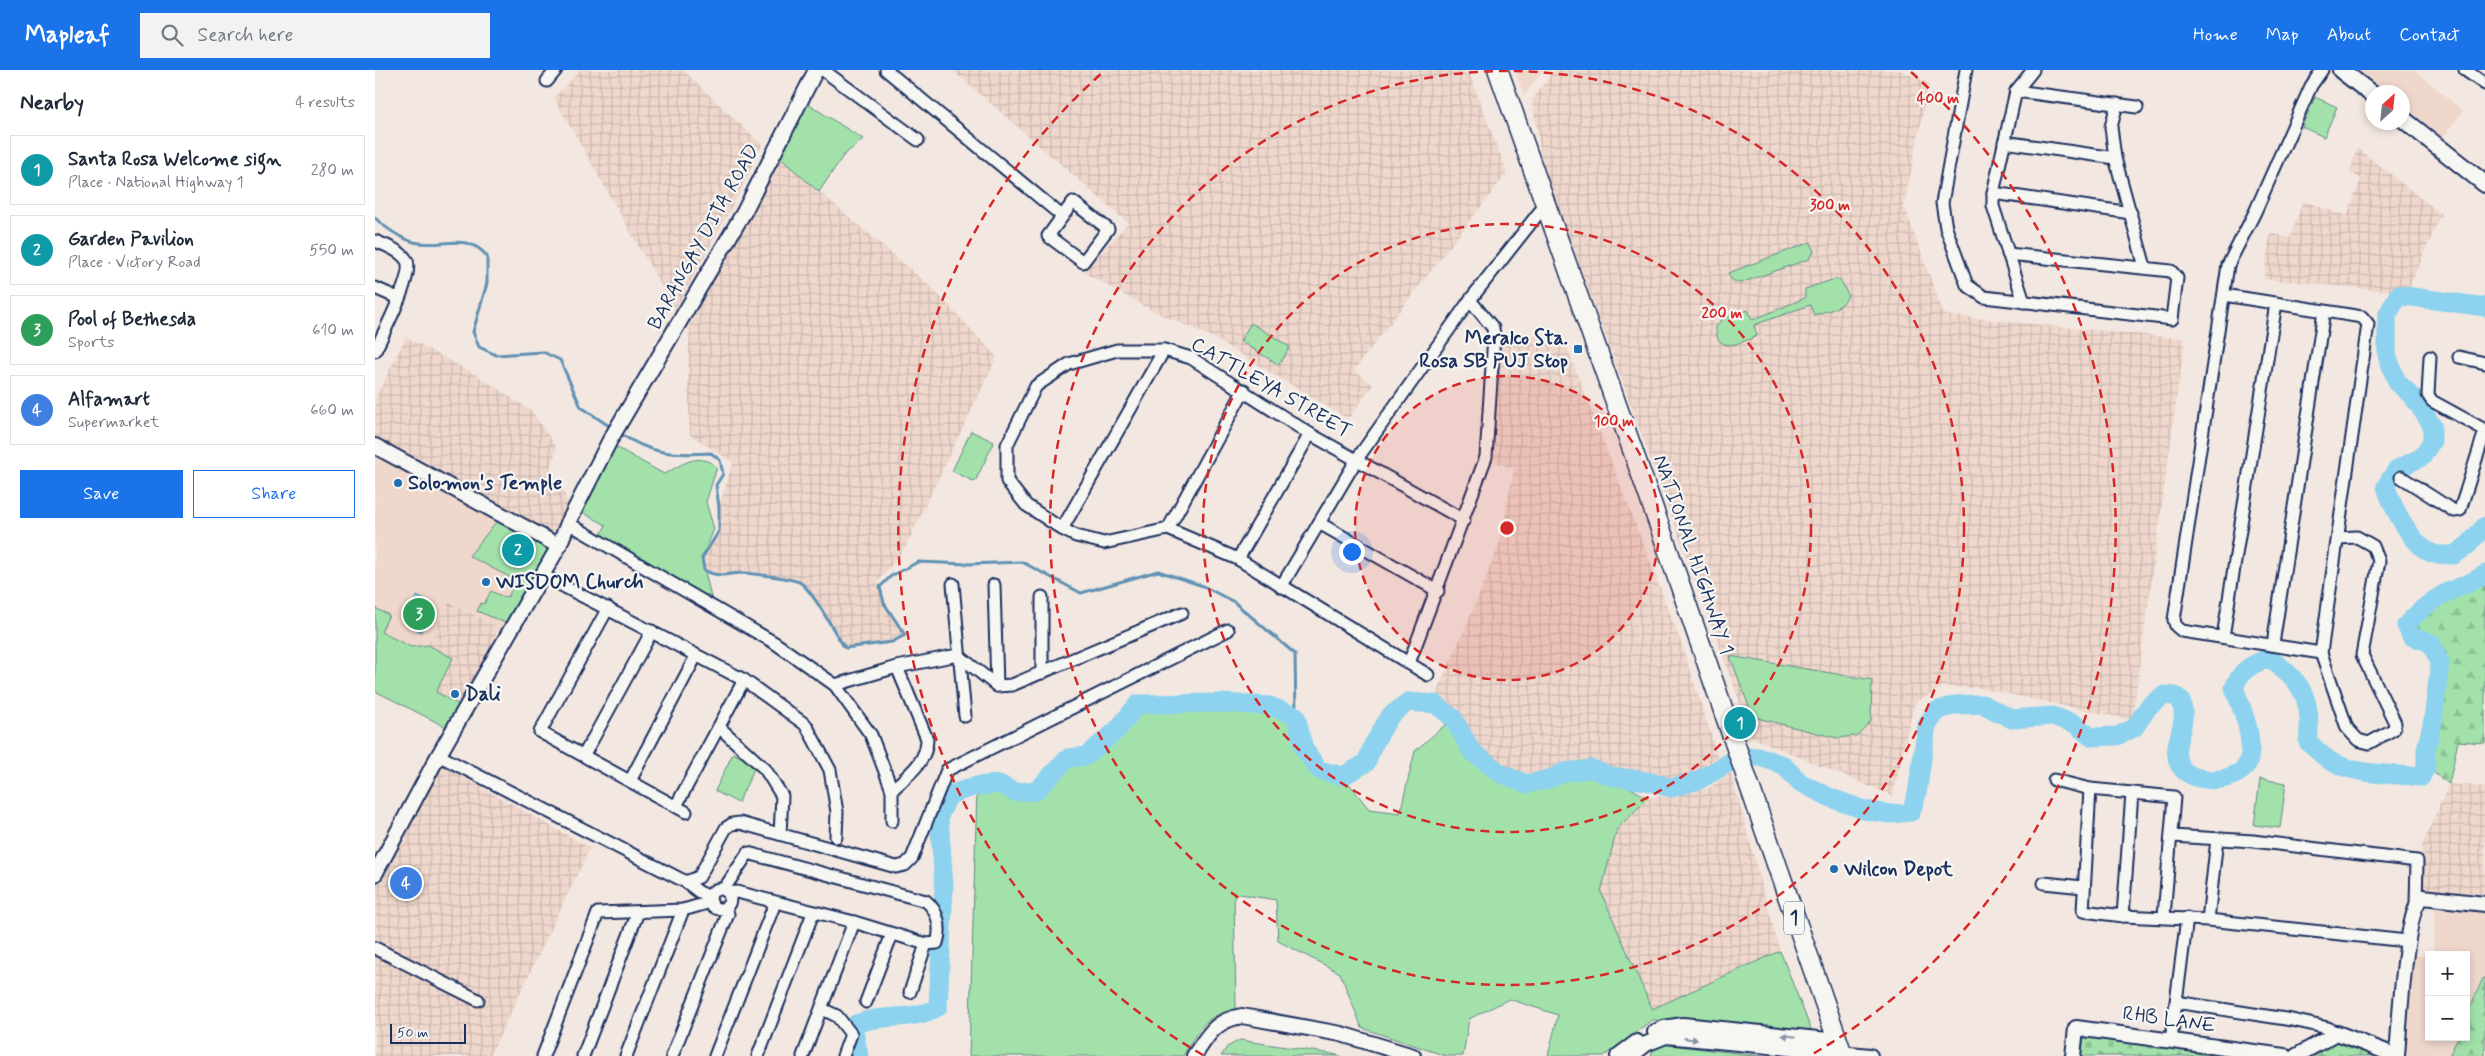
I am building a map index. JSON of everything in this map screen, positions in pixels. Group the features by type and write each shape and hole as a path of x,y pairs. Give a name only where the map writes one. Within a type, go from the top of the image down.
{"highway":[{"name":"NATIONAL HIGHWAY 1","path":"1498,70 1841,1050"}],"main road":[{"path":"2341,70 2365,89"},
{"path":"2410,125 2485,184"}],"street":[{"path":"547,81 556,70"},
{"name":"BARANGAY DITA ROAD","path":"375,874 438,755 559,546 568,523 610,440 744,212 816,70"},
{"path":"823,70 918,140"},
{"path":"885,70 1062,216"},
{"path":"1966,70 1942,203 1946,228 1967,285 1973,292 1984,297 2172,319 2177,278 2171,271 2008,254"},
{"path":"2024,302 1993,206 1993,193 2016,91 2033,70"},
{"path":"2321,653 2182,631 2176,626 2174,620 2228,265 2255,212 2311,86 2323,70"},
{"path":"2465,70 2485,84"},
{"path":"2016,91 2137,107"},
{"path":"2117,104 2111,126 2115,158 2145,267"},
{"path":"2005,142 2115,158"},
{"path":"1993,193 2131,213"},
{"path":"1073,202 1108,229 1083,262 1048,236 1062,216 1073,202"},
{"path":"1281,587 1357,459 1470,300 1545,205"},
{"path":"375,241 399,253 407,260 407,275 376,344"},
{"path":"375,288 398,298"},
{"path":"2224,295 2362,317 2369,324 2321,653 2347,728 2357,740 2369,743 2394,729 2395,723 2361,655 2379,561 2373,546 2357,537 2339,538"},
{"path":"1409,663 1438,591 1486,457 1494,336 1493,328 1470,300"},
{"path":"2223,637 2276,303"},
{"path":"2273,644 2324,311"},
{"name":"CATTLEYA STREET","path":"1168,529 1104,543 1075,536 1026,505 1007,481 1007,446 1036,386 1069,364 1117,350 1164,350 1191,358 1244,390 1310,434 1464,520"},
{"path":"1062,529 1164,350"},
{"path":"2401,477 2454,511 2460,510 2485,430 2432,401 2428,395 2430,356"},
{"path":"2459,357 2485,363"},
{"path":"1244,390 1168,529 1238,559 1429,676"},
{"path":"1238,559 1310,434"},
{"path":"375,446 559,546"},
{"path":"568,523 775,643 835,685 871,735 892,790 892,821"},
{"path":"1319,523 1438,591"},
{"path":"542,575 744,680 806,725 830,770 837,812 836,837"},
{"path":"953,584 965,716"},
{"path":"993,584 997,686"},
{"path":"1042,597 1042,672"},
{"path":"608,608 540,732 584,754 686,812"},
{"path":"835,685 897,667 958,655 997,686 1012,685 1182,613"},
{"path":"686,882 699,877 726,828 732,824 741,823 896,867 905,865 912,858 947,770 1227,630"},
{"path":"584,754 652,632"},
{"path":"630,781 696,656"},
{"path":"892,790 924,758 927,744 927,739 897,667"},
{"path":"676,806 744,680"},
{"path":"719,727 765,768 782,796 780,834"},
{"path":"438,755 686,882 699,892 718,894 737,892 854,922 926,944 937,943 939,937 937,911 926,901 748,853 718,894 683,910 599,913 543,1056"},
{"path":"2054,780 2090,789 2174,797 2172,836 2163,916"},
{"path":"2090,789 2083,911 2123,916 2187,918 2407,941"},
{"path":"2123,916 2131,793"},
{"path":"2172,836 2253,841 2417,860 2416,904 2407,941 2397,1056 2337,1034 2328,1028 2293,1020 2176,1002"},
{"path":"2208,920 2217,839"},
{"path":"672,1056 728,914 726,907 730,901 718,894 699,877"},
{"path":"2045,884 2083,887"},
{"path":"2416,904 2423,897 2485,904"},
{"path":"715,1056 775,902"},
{"path":"626,1056 683,910"},
{"path":"583,1056 638,912"},
{"path":"758,1056 813,913"},
{"path":"2171,1040 2187,918"},
{"path":"803,1056 854,922"},
{"path":"866,1002 892,934"},
{"path":"910,992 926,944"},
{"path":"375,948 478,1000"},
{"path":"822,1009 837,1016 851,1034 843,1056"},
{"path":"1195,1056 1215,1026 1229,1018 1242,1016 1341,1034 1413,1056"},
{"path":"1205,1056 1221,1034 1241,1025 1341,1043 1385,1056"},
{"path":"1618,1056 1642,1038 1664,1028 1683,1025 1758,1039 1841,1050 1870,1056"},
{"name":"RHB LANE","path":"2073,1056 2076,1028 2284,1056"},
{"path":"2296,1056 2337,1034"},
{"path":"1631,1056 1646,1044 1666,1036 1758,1039"}],"shaded area":[{"path":"580,70 683,70 762,145 739,193 675,310 554,98"},
{"path":"952,70 1458,70 1470,75 1507,173 1354,370 1373,385 1348,419 1212,337 1151,310 1083,272 1128,223"},
{"path":"1515,70 1543,70 1524,96"},
{"path":"1554,70 1900,70 1929,83 1904,206 1944,315 2185,339 2132,720 1979,688 1942,687 1914,704 1893,796 1753,738 1543,166 1532,100"},
{"path":"2358,70 2415,70 2463,111 2443,138 2410,112 2410,85 2377,85"},
{"path":"2357,148 2441,214 2407,293 2264,279 2270,233 2290,238 2303,201 2347,216 2361,179 2350,172"},
{"path":"778,156 931,287 997,357 905,548 878,582 884,603 905,635 892,642 845,648 813,595 800,582 746,573 715,576 704,570 702,558 719,531 719,507 733,462 690,435 688,381 690,322"},
{"path":"1561,332 1681,642 1721,766 1699,780 1672,788 1647,781 1610,776 1592,769 1565,772 1549,779 1527,784 1502,774 1472,752 1436,693 1468,622 1500,543 1514,468 1494,462 1496,341"},
{"path":"406,337 478,376 532,411 557,448 547,477 562,487 568,504 554,534 375,437 375,399"},
{"path":"375,449 553,547 505,630 450,602 453,658 436,692 375,691"},
{"path":"449,602 505,630 498,630 465,708 435,692 453,658 428,645"},
{"path":"429,758 590,848 490,1056 375,1056 375,858"},
{"path":"1731,773 1780,951 1652,1009 1601,892 1617,829 1648,798 1707,789"},
{"path":"2449,784 2485,787 2485,894 2417,889 2422,845"},
{"path":"2435,898 2485,903 2485,978 2483,978 2470,1008 2470,951 2433,951"},
{"path":"2410,955 2425,957 2425,1041 2455,1041 2449,1056 2408,1056 2400,1052"}],"green space":[{"path":"2315,97 2337,107 2324,137 2302,127"},
{"path":"808,104 863,139 843,156 819,192 778,156"},
{"path":"1811,242 1814,252 1809,259 1741,283 1733,280 1728,273"},
{"path":"1835,279 1841,281 1848,295 1839,306 1814,315 1810,305 1754,325 1757,336 1731,345 1720,341 1717,336 1716,327 1721,320 1748,310 1752,320 1805,298 1805,289"},
{"path":"1251,323 1290,347 1279,365 1240,341"},
{"path":"971,431 994,442 975,482 952,471"},
{"path":"616,447 664,474 684,463 697,460 710,462 717,467 706,502 714,529 702,558 712,602 599,538 606,525 580,511"},
{"path":"500,517 553,547 508,624 477,611 481,603 484,604 491,591 503,597 508,597 513,587 511,585 513,579 469,556"},
{"path":"2485,574 2485,743 2458,741 2449,784 2426,767 2426,749 2433,720 2440,663 2431,643 2411,636 2406,625 2423,608 2437,598"},
{"path":"375,608 389,615 381,632 411,647 428,645 453,658 436,692 465,708 452,730 375,691"},
{"path":"1730,656 1872,680 1871,721 1856,736 1837,738 1753,717"},
{"path":"1223,703 1270,706 1296,716 1304,749 1319,770 1343,776 1369,809 1400,813 1415,751 1453,718 1472,752 1502,774 1527,784 1549,779 1565,772 1592,769 1610,776 1648,798 1617,829 1601,892 1652,1009 1780,951 1812,1032 1652,1020 1604,1056 1548,1056 1558,1015 1509,999 1469,1019 1463,1056 1446,1056 1362,1028 1340,973 1278,941 1276,900 1234,893 1236,1010 1216,1015 1203,1025 1183,1056 969,1056 977,789 999,784 1015,792 1036,791 1068,758 1086,756 1117,730 1138,704"},
{"path":"733,753 756,765 738,803 715,791"},
{"path":"2260,779 2286,783 2280,828 2254,825"},
{"path":"2483,978 2485,978 2485,1056 2449,1056 2456,1041 2470,1041 2470,1008"},
{"path":"2087,1034 2253,1056 2081,1056 2084,1038"},
{"path":"1240,1040 1341,1056 1221,1056 1227,1047"},
{"path":"2337,1040 2383,1056 2309,1056"},
{"path":"1654,1043 1761,1056 1651,1056"}],"water":[{"path":"417,596 435,605 421,632 403,622"}],"waterway":[{"path":"375,218 393,232 414,242 424,244 462,242 479,249 487,256 487,283 473,332 479,347 496,355 543,352 560,360 581,407 612,428"},
{"path":"2485,307 2398,295 2387,316 2387,355 2397,382 2413,397 2432,425 2432,441 2422,457 2397,469 2386,486 2398,514 2411,535 2418,544 2434,554 2454,555 2468,545 2485,526"},
{"path":"619,433 653,450 685,454 711,453 720,460 723,474 716,485 719,507 719,531 702,558 704,570 720,575 745,573 799,582 810,592 845,648 892,642 905,635 884,603 880,587 891,576 918,562 968,564 1022,562 1081,593 1158,571 1203,586 1234,602 1295,654 1296,716"},
{"path":"859,1056 854,1032 856,1024 876,1019 928,1012 938,1007 944,887 939,816 949,795 976,786 999,784 1015,792 1036,791 1068,758 1086,756 1117,730 1138,704 1223,703 1270,706 1296,716 1304,749 1319,770 1343,776 1366,763 1373,745 1390,716 1408,702 1435,704 1453,718 1472,752 1502,774 1527,784 1549,779 1565,772 1592,769 1610,776 1647,781 1672,788 1699,780 1739,757 1760,757 1783,765 1801,783 1831,798 1864,810 1890,814 1911,812 1917,794 1927,725 1936,711 1955,705 1982,704 2012,719 2052,716 2075,724 2091,737 2117,736 2134,728 2149,706 2164,695 2175,696 2181,700 2183,714 2177,747 2179,764 2185,771 2194,776 2216,780 2228,778 2237,774 2245,767 2249,759 2250,750 2249,732 2234,688 2243,672 2256,663 2268,658 2290,675 2303,693 2309,715 2308,742 2325,758 2353,770 2421,777 2426,767 2426,749 2433,720 2440,663 2431,643 2411,636 2406,625 2423,608 2437,598 2485,574"}],"place":[{"name":"Meralco Sta. Rosa SB PUJ Stop","path":"1578,349"},
{"name":"Solomon's Temple","path":"398,483"},
{"name":"Garden Pavilion","path":"518,550"},
{"name":"WISDOM Church","path":"486,582"},
{"name":"Pool of Bethesda","path":"419,614"},
{"name":"Dali","path":"455,694"},
{"name":"Santa Rosa Welcome sign","path":"1740,723"},
{"name":"Wilcon Depot","path":"1834,869"},
{"name":"Alfamart","path":"406,883"}]}
